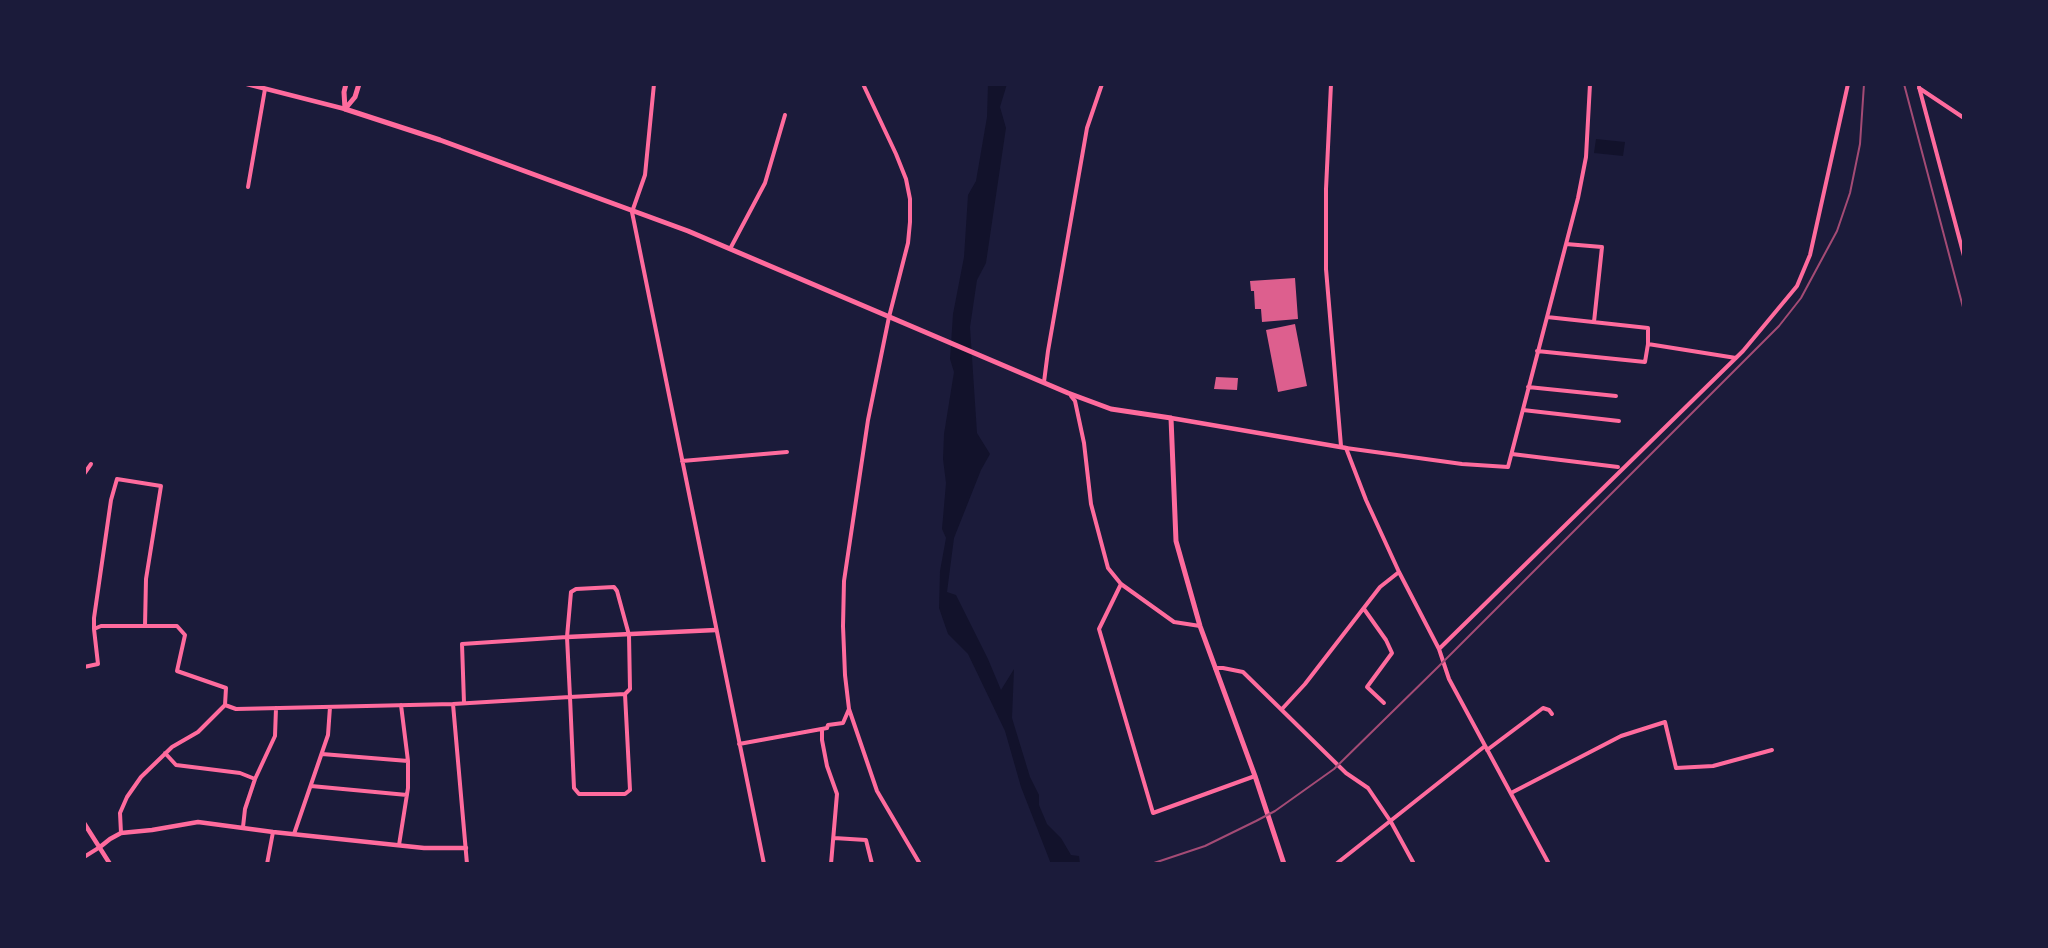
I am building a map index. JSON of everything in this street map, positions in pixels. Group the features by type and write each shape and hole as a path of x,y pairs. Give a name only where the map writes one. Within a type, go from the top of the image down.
{"main road":[{"path":"345,109 346,84"},
{"path":"345,109 355,97 359,84"},
{"path":"345,109 440,140 688,231 1068,393 1111,409 1171,418 1176,541 1214,668 1255,776 1284,864"}],"street":[{"path":"247,84 345,109"},
{"path":"654,84 645,175 632,212 764,864"},
{"path":"863,84 896,154 906,179 910,199 908,243 889,317 868,420 844,581 843,626 849,709 877,791 920,864"},
{"path":"1044,382 1087,128 1102,84"},
{"path":"1331,84 1326,189 1326,258 1344,447 1365,500 1439,649 1449,679 1549,864"},
{"path":"1171,418 1344,447 1461,464 1508,467 1566,244 1586,157 1590,84"},
{"path":"1439,649 1736,358 1797,286 1810,255 1848,84"},
{"path":"1964,118 1918,87 1964,256"},
{"path":"248,187 265,89"},
{"path":"730,249 765,183 785,115"},
{"path":"1566,244 1602,247 1594,322"},
{"path":"1537,351 1645,362 1648,328 1547,317"},
{"path":"1648,344 1736,358"},
{"path":"1528,387 1617,396"},
{"path":"1068,393 1075,401 1084,443 1091,504 1108,568 1121,584 1174,622 1200,626"},
{"path":"1523,410 1619,421"},
{"path":"682,461 787,452"},
{"path":"1512,454 1618,467"},
{"path":"84,474 91,464"},
{"path":"84,667 98,664 94,618 111,500 117,479 161,486 146,579 145,626"},
{"path":"1282,708 1305,684 1380,587 1399,572"},
{"path":"1121,584 1099,629 1153,813 1255,776"},
{"path":"225,705 236,709 453,704 464,703 570,697 625,694 630,689 629,635 617,591 614,588 576,589 571,592 567,637 570,697 574,788 579,794 625,794 630,790 625,694"},
{"path":"1364,609 1386,640 1392,653 1367,687 1384,703"},
{"path":"94,629 177,626 185,635 177,671 226,688 225,705 198,732 165,753 141,777 127,797 120,813 122,833"},
{"path":"464,703 462,644 716,630"},
{"path":"1214,668 1243,672 1346,773 1368,788 1391,822 1414,864"},
{"path":"453,704 467,864"},
{"path":"399,845 407,795 408,761 401,705"},
{"path":"294,834 328,735 330,707"},
{"path":"243,827 245,809 255,779 274,736 276,708"},
{"path":"1336,864 1486,748 1543,708 1552,714"},
{"path":"739,744 822,730 828,725 843,723 849,709"},
{"path":"1511,793 1621,736 1665,722 1676,768 1713,766 1772,750"},
{"path":"822,730 827,766 837,794 831,864"},
{"path":"165,753 176,765 240,773 255,779"},
{"path":"322,754 408,761"},
{"path":"311,786 407,795"},
{"path":"84,857 122,833 198,822 424,848 466,848"},
{"path":"84,823 110,864"},
{"path":"267,864 273,832"},
{"path":"834,838 866,840 872,864"}],"shaded area":[{"path":"988,84 1007,84 1000,107 1006,128 986,263 977,280 970,327 977,433 990,454 981,470 954,538 947,592 956,595 1001,690 1014,669 1012,718 1030,777 1039,795 1039,805 1047,824 1061,838 1071,855 1079,856 1080,864 1051,864 1021,787 1005,731 968,654 948,634 939,608 940,571 946,538 942,529 946,483 943,459 944,434 954,372 950,359 953,314 964,257 968,195 976,181 987,117"},
{"path":"1596,139 1625,142 1623,156 1594,153"}],"building":[{"path":"1295,278 1298,319 1262,322 1261,309 1255,309 1254,291 1251,291 1250,281"},
{"path":"1295,324 1307,386 1278,392 1266,330"},
{"path":"1216,377 1238,378 1237,390 1214,389"}],"railway":[{"path":"1151,864 1205,846 1256,821 1275,811 1334,769 1779,326 1801,298 1837,231 1850,193 1860,144 1864,84"},
{"path":"1904,84 1964,311"}]}
